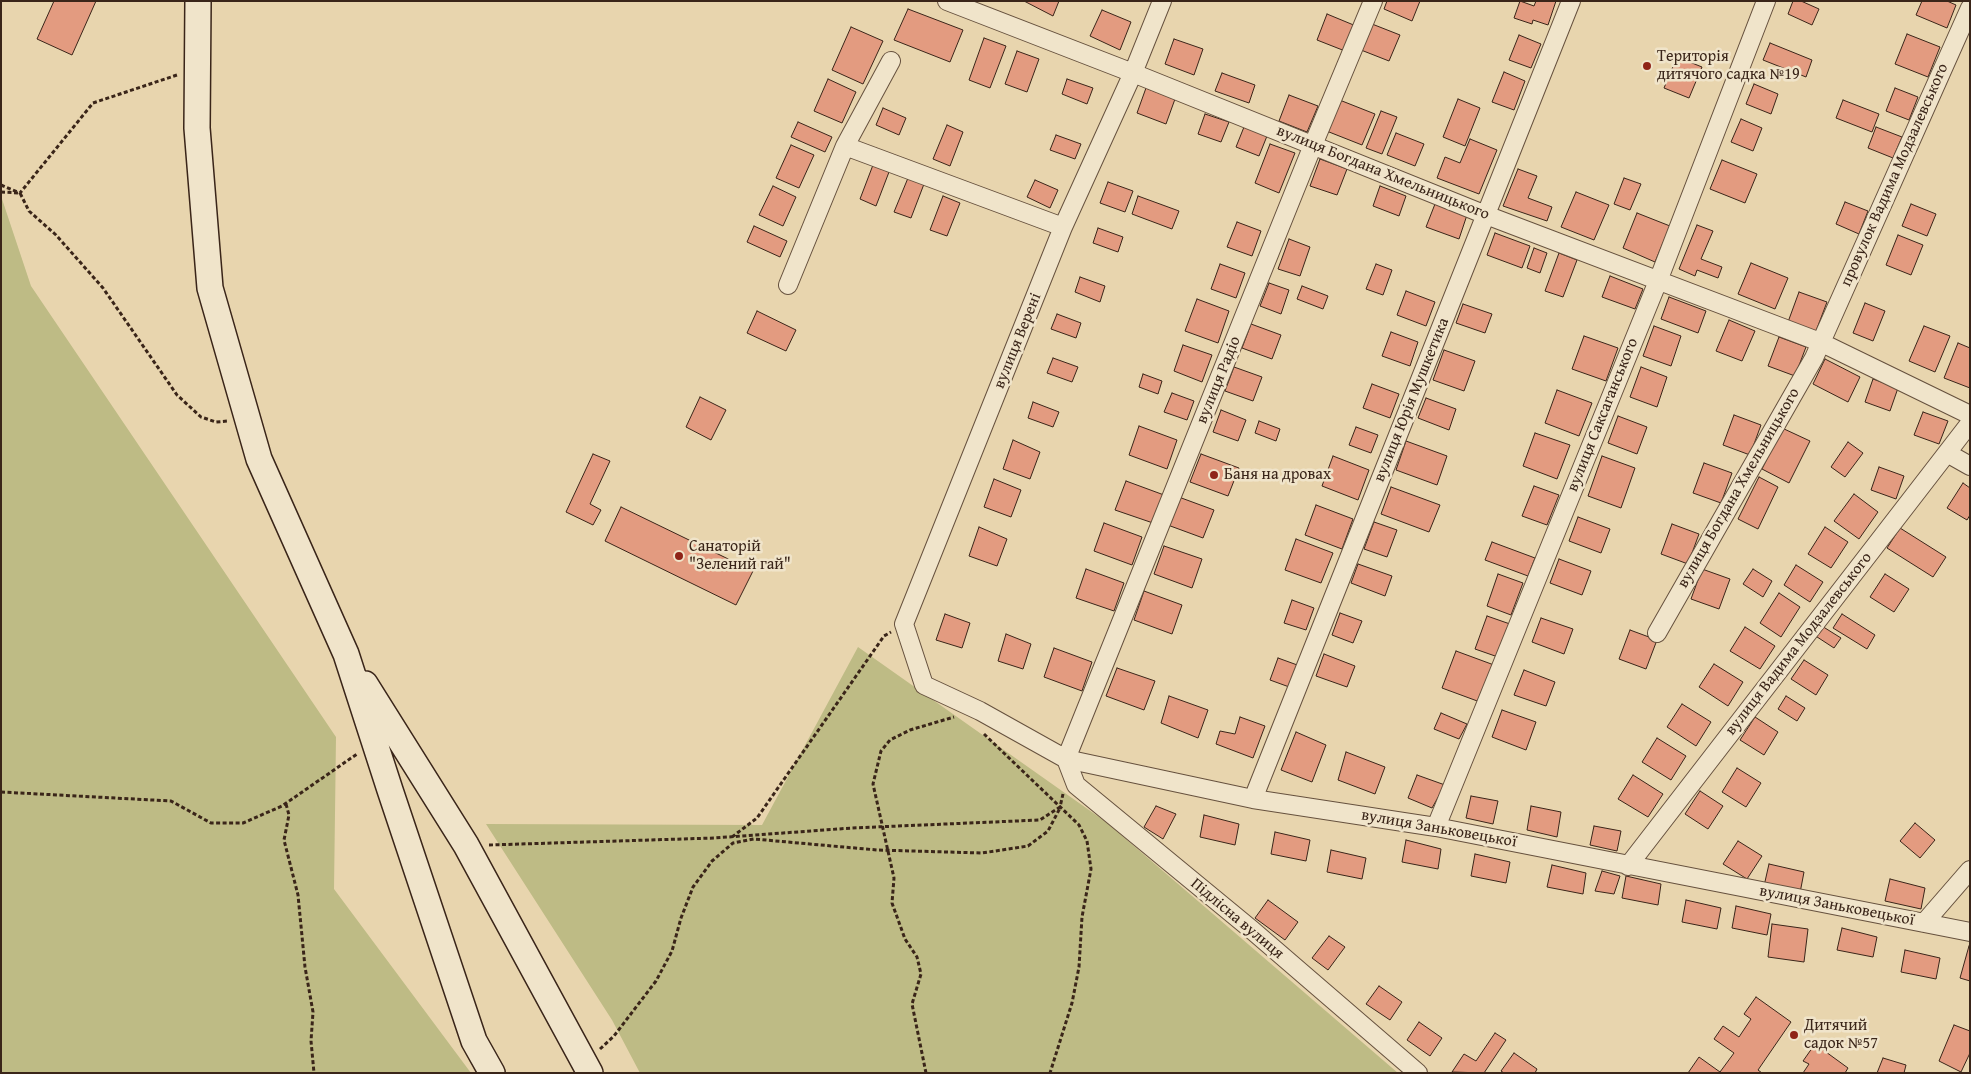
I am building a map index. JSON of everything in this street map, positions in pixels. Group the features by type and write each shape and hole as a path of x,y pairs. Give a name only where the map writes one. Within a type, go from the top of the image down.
{"main road":[{"path":"198,1 197,128 210,288 259,459 346,654 474,1041 492,1073"},
{"path":"346,654 466,845 588,1068"}],"street":[{"name":"вулиця Богдана Хмельницького","path":"947,1 1133,73 1486,215 1820,342 1970,415"},
{"name":"вулиця Верені","path":"904,624 1063,227 1133,73 1162,1"},
{"name":"вулиця Радіо","path":"1066,759 1313,145 1373,1"},
{"name":"вулиця Юрія Мушкетика","path":"1252,799 1571,1"},
{"name":"вулиця Саксаганського","path":"1436,827 1658,281 1766,1"},
{"name":"провулок Вадима Модзалевського","path":"1820,342 1970,8"},
{"path":"788,285 844,146 891,61"},
{"path":"844,146 1063,227"},
{"name":"вулиця Богдана Хмельницького","path":"1657,633 1814,358 1820,342"},
{"name":"вулиця Вадима Модзалевського","path":"1628,866 1970,423"},
{"path":"1947,453 1970,466"},
{"name":"вулиця Заньковецької","path":"904,624 924,685 979,719 1066,759 1252,799 1436,827 1970,932"},
{"name":"Підлісна вулиця","path":"1066,759 1076,785 1252,930 1418,1073"},
{"path":"1924,923 1970,870"}],"path":[{"path":"20,193 93,103 134,91 198,67"},
{"path":"1,185 20,193 29,211 56,235 103,288 177,395 201,416 216,422 247,418"},
{"path":"1,192 20,193"},
{"path":"731,837 758,818 884,636 904,624"},
{"path":"926,1073 912,1004 921,974 917,957 905,939 892,903 894,878 873,784 881,751 890,740 910,730 965,713 979,719 1079,825 1087,841 1091,869 1082,917 1079,967 1072,1003 1050,1073"},
{"path":"946,720 962,720"},
{"path":"1,792 171,801 211,823 243,823 286,804 374,743"},
{"path":"588,1068 656,981 672,951 680,918 693,887 712,860 733,844 754,839 889,850 982,853 1028,846 1048,831 1060,807 1066,759"},
{"path":"286,804 289,815 284,840 298,896 305,967 313,1012 311,1041 314,1073"},
{"path":"466,845 731,837 883,827 1040,820 1060,807"}],"shaded area":[{"path":"1,196 31,286 336,737 334,889 471,1073 1,1073"},
{"path":"858,647 1106,822 1398,1073 640,1073 612,1020 486,824 762,825"}],"building":[{"path":"54,1 96,1 72,55 37,39"},
{"path":"1024,1 1059,1 1053,16"},
{"path":"1387,1 1420,1 1412,21 1384,9"},
{"path":"1520,1 1534,6 1536,1 1556,1 1548,25 1533,20 1532,24 1514,18"},
{"path":"1793,1 1801,1 1819,9 1812,25 1788,14"},
{"path":"1922,1 1947,1 1956,5 1947,28 1916,15"},
{"path":"908,9 963,30 950,62 894,40"},
{"path":"1102,10 1131,22 1120,50 1090,36"},
{"path":"1327,14 1356,26 1345,51 1317,40"},
{"path":"1372,24 1400,35 1389,61 1361,50"},
{"path":"851,27 883,41 863,84 832,70"},
{"path":"1907,34 1940,47 1928,77 1895,64"},
{"path":"1519,35 1541,44 1531,68 1509,60"},
{"path":"984,38 1006,46 990,88 969,80"},
{"path":"1174,39 1203,49 1194,75 1165,64"},
{"path":"1770,43 1812,60 1806,77 1763,60"},
{"path":"1017,51 1039,59 1027,92 1005,84"},
{"path":"1677,57 1702,67 1689,98 1664,88"},
{"path":"1504,72 1525,81 1514,110 1492,102"},
{"path":"1222,73 1255,85 1249,103 1215,91"},
{"path":"828,79 856,92 842,123 814,111"},
{"path":"1067,79 1093,88 1087,104 1062,94"},
{"path":"1754,84 1778,94 1771,114 1746,104"},
{"path":"1146,88 1175,99 1166,124 1137,113"},
{"path":"1895,88 1918,97 1909,120 1886,111"},
{"path":"1289,95 1318,106 1307,132 1279,121"},
{"path":"1337,99 1375,114 1362,145 1324,130"},
{"path":"1458,99 1480,108 1465,146 1443,137"},
{"path":"1843,100 1879,114 1872,132 1836,118"},
{"path":"883,108 906,118 899,135 876,125"},
{"path":"1381,111 1397,117 1382,154 1366,148"},
{"path":"1205,114 1229,122 1221,142 1198,134"},
{"path":"1741,119 1762,128 1753,151 1731,142"},
{"path":"798,122 832,137 825,152 791,137"},
{"path":"947,125 963,132 950,166 933,159"},
{"path":"1244,127 1267,136 1259,156 1236,147"},
{"path":"1876,127 1902,137 1893,158 1868,148"},
{"path":"1396,133 1424,144 1415,166 1387,155"},
{"path":"1056,135 1081,144 1075,159 1050,150"},
{"path":"1470,139 1497,150 1479,194 1437,178 1445,157 1460,163"},
{"path":"1270,144 1295,153 1279,193 1255,183"},
{"path":"791,145 814,155 799,188 776,178"},
{"path":"1320,159 1347,169 1337,195 1310,186"},
{"path":"1722,160 1757,174 1745,203 1710,189"},
{"path":"873,165 889,172 876,206 860,199"},
{"path":"1518,169 1537,176 1528,198 1552,207 1547,221 1503,206"},
{"path":"908,178 924,184 911,218 894,212"},
{"path":"1624,178 1641,184 1630,210 1614,204"},
{"path":"1035,180 1058,190 1050,208 1027,197"},
{"path":"1108,182 1133,191 1125,212 1100,203"},
{"path":"773,186 796,197 783,226 759,215"},
{"path":"1380,186 1406,196 1399,216 1373,206"},
{"path":"1576,192 1609,205 1594,240 1561,227"},
{"path":"943,196 960,203 947,236 930,230"},
{"path":"1138,196 1179,211 1172,229 1132,214"},
{"path":"1845,202 1868,211 1859,234 1836,224"},
{"path":"1435,204 1467,215 1459,239 1426,227"},
{"path":"1911,204 1936,214 1927,236 1902,226"},
{"path":"1637,213 1670,226 1655,262 1623,248"},
{"path":"1237,222 1261,231 1252,256 1227,247"},
{"path":"1697,225 1713,231 1701,259 1722,267 1718,278 1697,270 1695,276 1679,269"},
{"path":"754,226 787,241 780,257 747,242"},
{"path":"1098,228 1123,237 1118,252 1093,243"},
{"path":"1495,233 1530,246 1522,268 1487,255"},
{"path":"1898,235 1923,245 1911,275 1886,265"},
{"path":"1289,239 1310,247 1300,276 1278,269"},
{"path":"1534,248 1547,253 1540,273 1527,268"},
{"path":"1559,253 1577,260 1563,297 1545,291"},
{"path":"1751,263 1788,278 1775,309 1738,294"},
{"path":"1220,264 1245,273 1236,298 1211,289"},
{"path":"1376,264 1392,270 1383,295 1366,289"},
{"path":"1610,276 1643,289 1635,309 1602,297"},
{"path":"1080,277 1105,286 1100,302 1075,292"},
{"path":"1269,283 1289,290 1281,314 1260,306"},
{"path":"1302,286 1328,296 1323,309 1297,299"},
{"path":"1406,291 1435,302 1426,326 1397,315"},
{"path":"1799,292 1827,302 1816,331 1788,322"},
{"path":"1669,297 1706,311 1698,333 1661,319"},
{"path":"1197,299 1229,311 1218,343 1185,331"},
{"path":"1865,303 1885,311 1873,341 1853,333"},
{"path":"1463,304 1492,314 1485,333 1456,323"},
{"path":"757,311 796,330 786,351 747,333"},
{"path":"1057,314 1081,323 1076,338 1051,329"},
{"path":"1729,320 1755,331 1742,361 1716,351"},
{"path":"1251,324 1281,335 1272,359 1242,348"},
{"path":"1654,326 1681,336 1671,366 1643,356"},
{"path":"1924,326 1950,336 1935,372 1909,361"},
{"path":"1391,332 1418,342 1410,366 1382,356"},
{"path":"1584,336 1618,348 1606,381 1572,369"},
{"path":"1779,337 1806,347 1795,376 1768,366"},
{"path":"1958,343 1970,348 1970,388 1944,378"},
{"path":"1183,345 1212,355 1202,382 1174,371"},
{"path":"1444,350 1475,361 1464,391 1433,380"},
{"path":"1053,358 1078,367 1072,382 1047,373"},
{"path":"1825,359 1860,377 1848,402 1813,384"},
{"path":"1234,367 1262,377 1253,401 1225,391"},
{"path":"1641,367 1667,377 1657,407 1630,397"},
{"path":"1143,374 1162,381 1158,394 1139,387"},
{"path":"1873,379 1898,388 1890,411 1865,402"},
{"path":"1372,384 1399,394 1390,418 1363,408"},
{"path":"1557,390 1592,403 1579,436 1545,423"},
{"path":"1172,393 1194,401 1187,420 1164,412"},
{"path":"700,397 726,410 711,440 686,427"},
{"path":"1426,398 1456,409 1449,430 1418,418"},
{"path":"1033,402 1059,412 1053,427 1028,418"},
{"path":"1221,410 1246,420 1238,441 1213,432"},
{"path":"1923,412 1948,421 1939,444 1914,435"},
{"path":"1734,415 1761,425 1750,455 1723,445"},
{"path":"1618,416 1647,427 1637,454 1608,443"},
{"path":"1259,421 1280,429 1276,441 1255,433"},
{"path":"1139,426 1177,440 1167,469 1129,455"},
{"path":"1356,427 1378,435 1371,453 1349,445"},
{"path":"1782,428 1810,441 1789,483 1762,469"},
{"path":"1535,433 1570,445 1557,479 1523,466"},
{"path":"1013,440 1040,452 1030,479 1003,469"},
{"path":"1406,441 1447,456 1437,485 1396,470"},
{"path":"1848,442 1863,453 1845,477 1831,467"},
{"path":"593,454 610,461 590,504 601,510 593,525 566,512"},
{"name":"Баня на дровах","path":"1201,454 1239,468 1228,496 1190,482"},
{"path":"1333,456 1369,470 1358,500 1322,486"},
{"path":"1602,456 1635,468 1621,508 1588,496"},
{"path":"1704,463 1732,473 1721,503 1693,493"},
{"path":"1879,467 1904,476 1896,499 1871,490"},
{"path":"1759,477 1778,487 1758,529 1738,519"},
{"path":"994,479 1021,490 1011,517 984,507"},
{"path":"1126,481 1164,495 1153,523 1115,510"},
{"path":"1963,483 1970,488 1970,515 1967,520 1947,508"},
{"path":"1534,486 1559,495 1547,525 1522,516"},
{"path":"1391,487 1440,505 1429,532 1381,514"},
{"path":"1854,494 1878,512 1859,539 1834,521"},
{"path":"1176,496 1214,510 1203,538 1165,524"},
{"path":"1316,505 1353,519 1342,549 1305,535"},
{"name":"Санаторій \"Зелений гай\"","path":"621,507 753,571 736,605 605,541"},
{"path":"1578,517 1610,529 1601,553 1569,541"},
{"path":"1374,522 1397,530 1387,557 1364,549"},
{"path":"1104,523 1142,537 1132,565 1094,551"},
{"path":"1672,524 1699,534 1688,564 1661,554"},
{"path":"979,527 1007,539 997,566 969,556"},
{"path":"1825,527 1848,542 1831,568 1808,554"},
{"path":"1900,528 1946,557 1933,577 1887,548"},
{"path":"1296,539 1333,553 1321,583 1285,570"},
{"path":"1492,542 1535,558 1528,576 1485,560"},
{"path":"1164,546 1202,559 1192,588 1154,574"},
{"path":"1559,559 1591,571 1582,595 1550,583"},
{"path":"1358,564 1392,576 1385,596 1351,583"},
{"path":"1796,565 1823,582 1810,602 1784,585"},
{"path":"1086,569 1124,583 1114,611 1076,598"},
{"path":"1702,569 1730,579 1719,609 1691,599"},
{"path":"1753,569 1772,581 1763,597 1743,584"},
{"path":"1498,574 1523,583 1511,615 1487,606"},
{"path":"1885,574 1909,589 1894,612 1870,597"},
{"path":"1144,591 1182,605 1172,634 1134,620"},
{"path":"1779,593 1800,607 1781,637 1760,623"},
{"path":"1292,600 1314,608 1306,630 1284,623"},
{"path":"1340,613 1362,621 1353,643 1332,635"},
{"path":"945,614 970,623 962,648 936,640"},
{"path":"1842,614 1875,635 1867,649 1833,628"},
{"path":"1487,616 1510,624 1498,657 1475,649"},
{"path":"1541,618 1573,629 1564,654 1532,642"},
{"path":"1817,623 1841,638 1834,648 1811,633"},
{"path":"1745,627 1775,646 1760,669 1730,651"},
{"path":"1630,630 1657,640 1646,669 1619,659"},
{"path":"1006,634 1031,644 1023,669 998,661"},
{"path":"1054,648 1092,662 1082,691 1044,677"},
{"path":"1456,651 1494,665 1480,702 1442,688"},
{"path":"1324,654 1355,666 1347,687 1316,676"},
{"path":"1278,658 1300,666 1292,688 1270,680"},
{"path":"1804,660 1828,675 1816,695 1791,679"},
{"path":"1714,664 1743,682 1728,706 1699,687"},
{"path":"1117,668 1155,681 1144,710 1106,696"},
{"path":"1524,670 1555,682 1546,706 1514,695"},
{"path":"1169,696 1208,710 1198,738 1161,723"},
{"path":"1786,696 1805,708 1797,721 1778,709"},
{"path":"1682,704 1711,722 1696,746 1667,727"},
{"path":"1502,710 1536,722 1526,750 1492,737"},
{"path":"1441,713 1467,724 1459,739 1434,729"},
{"path":"1240,717 1265,726 1253,758 1216,744 1220,731 1235,734"},
{"path":"1755,717 1778,732 1764,755 1740,740"},
{"path":"1296,732 1326,745 1312,782 1281,770"},
{"path":"1657,738 1686,756 1671,780 1642,762"},
{"path":"1346,752 1385,767 1375,794 1338,780"},
{"path":"1737,768 1761,783 1746,807 1722,792"},
{"path":"1417,775 1445,785 1432,808 1408,798"},
{"path":"1633,775 1663,794 1648,817 1618,799"},
{"path":"1700,791 1723,806 1708,829 1685,814"},
{"path":"1471,796 1498,801 1493,824 1466,818"},
{"path":"1156,806 1176,814 1163,839 1144,827"},
{"path":"1531,806 1561,812 1557,837 1527,830"},
{"path":"1204,815 1239,824 1235,845 1200,837"},
{"path":"1915,823 1935,840 1920,858 1900,841"},
{"path":"1594,826 1621,831 1617,851 1590,845"},
{"path":"1275,832 1310,840 1306,861 1271,854"},
{"path":"1406,840 1441,849 1438,869 1402,862"},
{"path":"1738,841 1762,856 1747,879 1723,864"},
{"path":"1331,850 1366,858 1362,879 1327,872"},
{"path":"1475,854 1510,862 1506,883 1471,876"},
{"path":"1769,864 1804,872 1800,893 1764,886"},
{"path":"1552,865 1586,873 1583,894 1547,887"},
{"path":"1602,871 1620,876 1614,894 1595,891"},
{"path":"1626,876 1661,884 1658,905 1622,898"},
{"path":"1890,879 1925,888 1921,909 1885,901"},
{"path":"1268,900 1298,922 1285,940 1255,918"},
{"path":"1686,900 1721,908 1717,929 1682,922"},
{"path":"1736,906 1771,914 1767,935 1732,928"},
{"path":"1772,924 1808,929 1804,962 1768,957"},
{"path":"1842,928 1877,937 1873,957 1837,950"},
{"path":"1329,936 1345,947 1328,970 1312,958"},
{"path":"1970,946 1970,981 1960,978"},
{"path":"1905,950 1940,958 1936,979 1901,972"},
{"path":"1379,986 1402,1002 1390,1020 1366,1004"},
{"path":"1756,997 1791,1022 1758,1070 1762,1073 1688,1073 1699,1057 1720,1072 1734,1053 1714,1039 1723,1026 1739,1037 1751,1019 1744,1014"},
{"path":"1419,1022 1442,1038 1430,1056 1407,1040"},
{"path":"1954,1025 1970,1031 1970,1053 1961,1072 1939,1061"},
{"path":"1495,1033 1506,1040 1484,1073 1452,1072 1464,1054 1476,1061"},
{"path":"1815,1044 1848,1068 1845,1073 1803,1073 1809,1064 1803,1061"},
{"path":"1514,1053 1537,1069 1535,1073 1504,1073 1501,1071"},
{"path":"1883,1058 1906,1065 1904,1073 1877,1073"}],"place":[{"name":"Територія дитячого садка №19","path":"1647,66"},
{"name":"Баня на дровах","path":"1214,475"},
{"name":"Санаторій \"Зелений гай\"","path":"679,556"},
{"name":"Дитячий садок №57","path":"1794,1035"}]}
